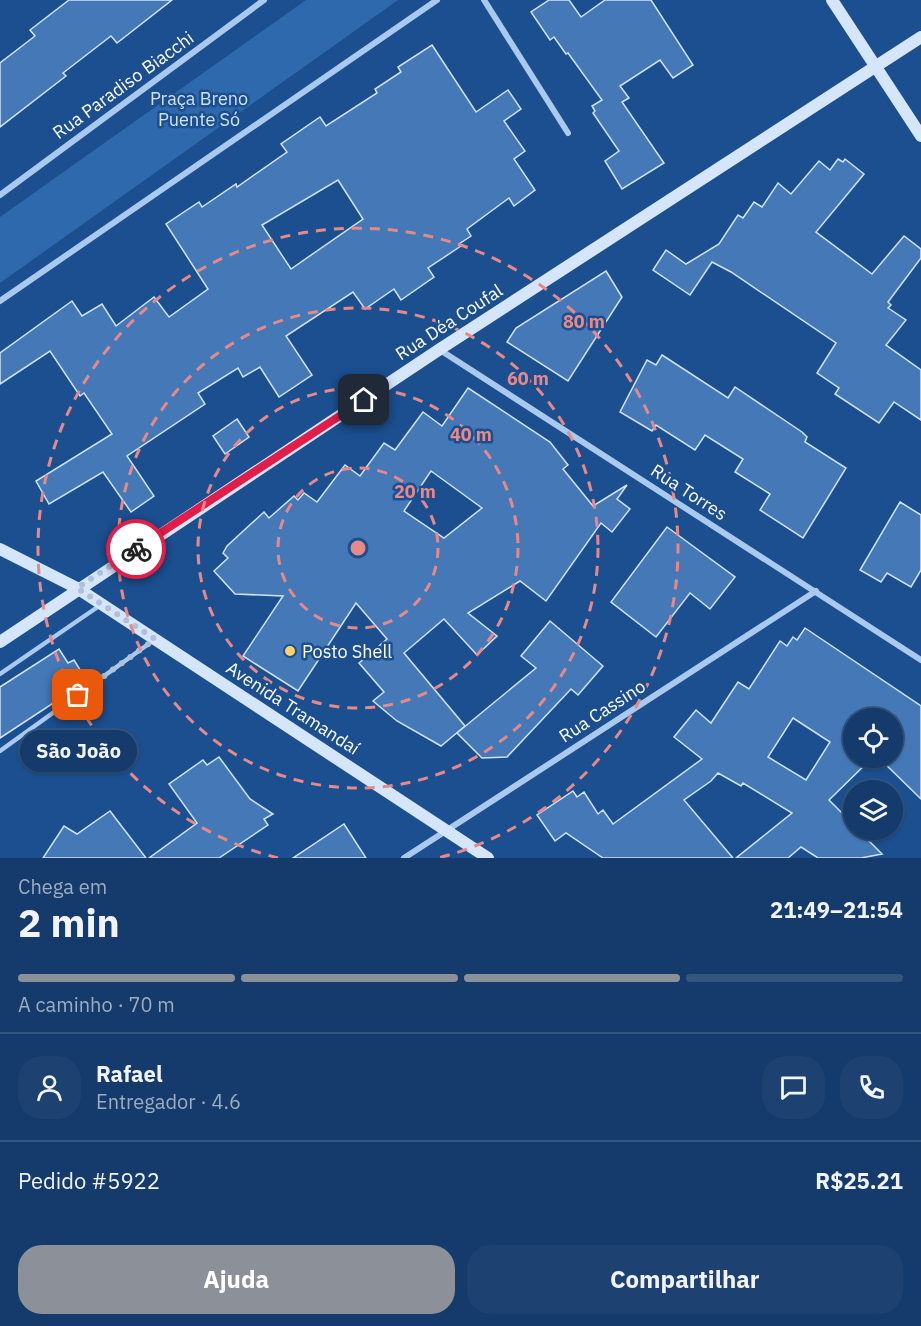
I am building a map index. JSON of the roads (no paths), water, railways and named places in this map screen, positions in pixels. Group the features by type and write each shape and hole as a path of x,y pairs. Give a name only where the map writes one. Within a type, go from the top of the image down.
{"main road":[{"path":"832,0 921,136"},
{"name":"Rua Déa Coufal","path":"0,642 77,588 440,349 921,38"},
{"name":"Avenida Tramandaí","path":"0,549 77,588 488,858"}],"street":[{"name":"Rua Paradiso Biacchi","path":"0,195 264,0"},
{"path":"0,302 437,0"},
{"path":"484,0 568,133"},
{"name":"Rua Torres","path":"440,349 921,660"},
{"name":"Rua Cassino","path":"404,858 816,591"}],"lane":[{"path":"0,674 102,604"},
{"path":"0,751 155,639"}],"place":[{"name":"Posto Shell","path":"290,651"},
{"name":"São João","path":"78,695"}],"park label":[{"name":"Praça Breno Puente Só","path":"199,108"}]}
